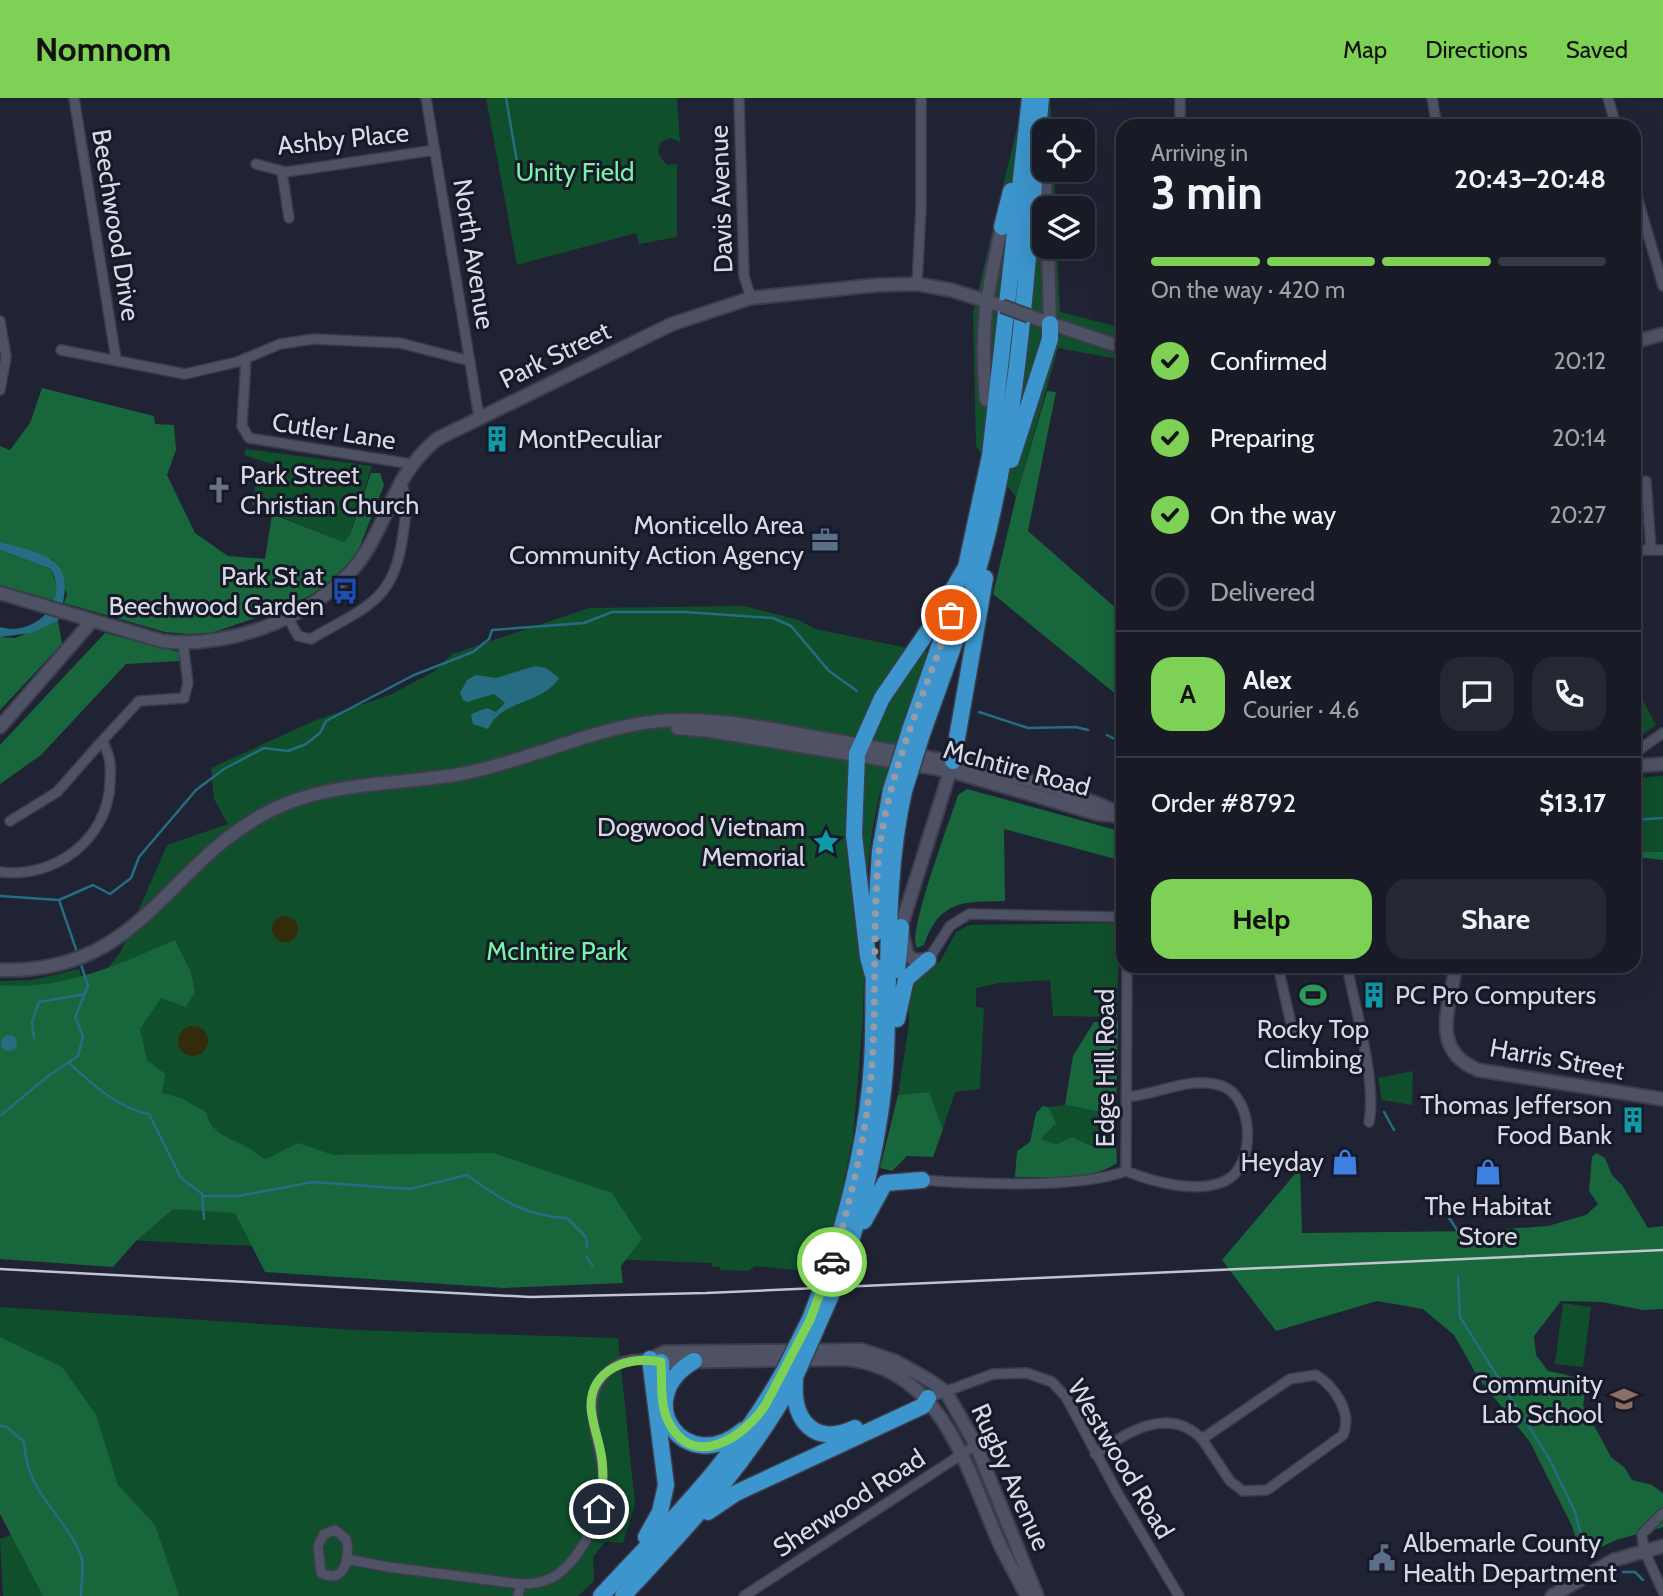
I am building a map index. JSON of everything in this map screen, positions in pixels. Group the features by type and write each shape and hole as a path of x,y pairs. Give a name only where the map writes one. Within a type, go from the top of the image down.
{"highway":[{"path":"1002,227 1027,124 1037,99"},
{"path":"1037,99 1039,119"},
{"path":"916,732 970,600 994,506 1017,367 1037,99"},
{"path":"881,1114 880,851 966,567 990,456 1027,124"},
{"path":"994,506 1042,365 1050,339 1050,324"},
{"path":"986,400 990,456"},
{"path":"952,766 984,584 989,530"},
{"path":"880,973 868,957 855,835 859,750 882,698 932,625 966,567"},
{"path":"601,1596 705,1485 789,1375 819,1328 837,1267 868,1109 897,790"},
{"path":"849,1248 881,1114 895,1074 901,927"},
{"path":"897,1019 906,979 928,960"},
{"path":"623,1596 747,1456 789,1375 810,1320 882,1185 888,1182 922,1180"},
{"path":"655,1361 668,1421 681,1437 707,1447 726,1442 758,1416"},
{"path":"601,1596 653,1526 665,1498 665,1470 656,1427 655,1361"},
{"path":"664,1404 674,1377 694,1361"},
{"path":"789,1375 796,1409 808,1427 817,1432 841,1435 916,1398 928,1398"},
{"path":"686,1528 736,1493 892,1422 923,1406 928,1398"}],"street":[{"name":"Beechwood Drive","path":"74,98 116,359"},
{"name":"North Avenue","path":"426,98 479,417"},
{"name":"Davis Avenue","path":"739,98 744,276 751,298"},
{"path":"917,284 921,219 921,98"},
{"path":"1180,98 1180,119"},
{"path":"1432,98 1436,119"},
{"path":"1608,98 1614,119"},
{"name":"Ashby Place","path":"256,164 282,172 435,150"},
{"path":"282,172 289,218"},
{"path":"1641,210 1663,286"},
{"path":"986,400 982,334 986,300 1002,227"},
{"path":"1048,259 1050,324"},
{"name":"Park Street","path":"0,593 91,621 183,643 226,639 287,616 316,602 346,579 368,548 400,480 411,464 437,439 672,324 751,298 863,286 917,284 986,300 1116,345"},
{"path":"0,321 6,357 0,390"},
{"path":"1641,340 1663,334"},
{"path":"61,349 116,359 164,372 185,374 246,358 280,344 313,339 386,341 470,361"},
{"name":"Cutler Lane","path":"246,358 242,426 249,438 411,464"},
{"path":"287,616 298,636 311,639 374,601 389,586 400,561 407,508 400,480"},
{"path":"1646,481 1651,550"},
{"path":"1641,550 1663,550"},
{"path":"0,727 91,621"},
{"path":"10,821 57,792 139,701 184,698 187,694 183,643"},
{"path":"0,970 35,970 93,953 146,918 231,836 250,822 287,803 324,792 463,773 658,722 728,722 859,750 1024,778 1116,813"},
{"path":"1641,748 1663,733"},
{"path":"0,872 40,870 72,854 94,832 110,800 111,764 102,741"},
{"path":"1641,766 1663,764"},
{"path":"952,766 901,927 908,955 915,960 928,960 950,926 968,914 1116,918"},
{"name":"Edge Hill Road","path":"1126,1171 1127,973"},
{"path":"1280,973 1293,1033"},
{"path":"1348,973 1372,1108 1369,1122"},
{"name":"Harris Street","path":"1455,973 1447,1040 1452,1054 1463,1063 1478,1070 1663,1099"},
{"path":"922,1180 1073,1181 1108,1178 1126,1171 1158,1184 1218,1183 1236,1172 1249,1139 1238,1099 1233,1091 1220,1085 1184,1084 1158,1093 1126,1097"},
{"name":"Rugby Avenue","path":"655,1361 665,1352 862,1350 902,1364 946,1392 976,1445 1037,1596"},
{"name":"Rugby Avenue","path":"655,1361 852,1360 886,1369 928,1398 949,1428 999,1542 1027,1596"},
{"path":"347,1559 521,1584 541,1584 553,1579 586,1541 599,1509 603,1480 602,1458 592,1413 593,1391 600,1378 616,1365 655,1361"},
{"name":"Westwood Road","path":"928,1398 993,1374 1027,1373 1045,1378 1066,1397 1095,1454 1179,1596"},
{"path":"1095,1454 1149,1424 1162,1422 1194,1431 1230,1481 1243,1491 1255,1492 1267,1490 1335,1444 1346,1428 1346,1419 1329,1384 1316,1375 1298,1376 1202,1439"},
{"name":"Sherwood Road","path":"744,1596 976,1445"},
{"path":"1663,1513 1642,1534 1644,1550 1663,1592"},
{"path":"335,1530 342,1533 348,1547 347,1559 344,1571 336,1577 321,1573 318,1546 324,1534 335,1530"},
{"path":"1552,1596 1614,1560 1663,1546"},
{"path":"518,1596 521,1584"},
{"path":"758,1586 762,1596"}],"green space":[{"name":"Unity Field","path":"486,98 677,98 680,142 670,138 661,142 659,152 668,165 677,164 677,237 639,244 636,233 517,265"},
{"path":"1022,106 1051,108 1051,119 1032,119 1032,182 1055,182 1055,196 1032,196 1032,259 1058,259 1060,312 1116,326 1116,359 1058,348 1016,497 976,447 973,313"},
{"path":"42,388 154,416 155,424 174,425 176,450 167,475 195,533 228,556 265,559 272,514 344,542 350,535 371,473 380,473 384,485 356,556 331,582 294,605 211,633 165,632 64,603 67,594 53,560 0,542 0,446 10,450 30,423"},
{"path":"1047,391 1056,392 1028,531 1116,608 1116,694 993,594 1016,497"},
{"path":"246,449 372,466 350,535 344,542 252,505 256,481 273,487 278,466 244,455"},
{"path":"0,550 51,569 57,586 55,601 0,585"},
{"name":"McIntire Park","path":"744,606 799,620 815,629 932,653 879,796 872,832 866,883 863,1019 853,1137 826,1265 817,1265 816,1272 755,1266 748,1271 720,1270 720,1267 712,1266 712,1263 203,1244 0,1233 0,981 32,980 79,969 84,989 83,998 120,953 167,845 228,824 214,799 211,768 316,720 390,695 435,671 452,654 589,608"},
{"path":"58,621 62,644 0,710 0,637 15,638"},
{"path":"105,633 179,652 179,661 126,664 41,755 0,784 0,745"},
{"path":"1641,697 1656,725 1641,736"},
{"path":"1663,776 1663,852 1641,851 1641,778"},
{"path":"967,789 1116,830 1116,859 1004,829 1005,901 955,906 938,919 924,945 917,948 915,939 923,900 958,795"},
{"path":"1641,851 1663,852 1663,860 1641,858"},
{"path":"1116,923 1117,1017 1053,1016 1050,980 999,983 976,988 976,1007 984,1008 980,1089 955,1092 943,1129 929,1093 898,1095 909,1024 909,991 914,981 941,960 956,932 969,925"},
{"path":"175,940 191,973 195,992 186,1007 161,998 140,1029 147,1060 165,1074 162,1093 181,1098 206,1112 217,1131 266,1159 298,1143 333,1155 493,1153 612,1193 642,1239 621,1266 623,1283 504,1288 265,1272 235,1213 173,1209 135,1242 113,1267 0,1259 0,985 23,986 68,980 112,966"},
{"path":"1118,1021 1116,1115 1065,1105 1073,1056 1094,1022"},
{"path":"1413,1071 1412,1105 1382,1100 1378,1078"},
{"path":"929,1092 943,1129 933,1157 907,1156 892,1171 880,1168 898,1095"},
{"path":"1065,1105 1116,1115 1116,1145 1092,1146 1072,1137 1056,1144 1041,1139 1055,1123 1048,1107"},
{"path":"1043,1106 1048,1107 1056,1123 1041,1139 1056,1144 1072,1137 1092,1146 1116,1145 1117,1163 1081,1176 1015,1177 1017,1151 1030,1142 1036,1113"},
{"path":"1596,1153 1605,1158 1612,1175 1622,1185 1648,1228 1663,1226 1663,1309 1643,1310 1602,1302 1561,1301 1534,1336 1536,1355 1548,1371 1571,1376 1581,1383 1584,1388 1583,1405 1611,1457 1625,1468 1632,1480 1652,1485 1663,1493 1663,1527 1616,1540 1588,1553 1578,1546 1572,1526 1530,1442 1479,1379 1454,1335 1423,1309 1377,1301 1276,1331 1222,1260 1300,1168 1302,1233 1477,1231 1548,1226 1586,1215 1598,1204 1589,1191 1592,1157"},
{"path":"1563,1303 1591,1307 1583,1367 1555,1364"},
{"path":"0,1307 355,1330 618,1338 635,1504 623,1543 605,1542 593,1557 594,1581 578,1596 69,1596 0,1456"},
{"path":"0,1337 62,1367 96,1415 118,1485 155,1525 179,1596 43,1596 0,1514"},
{"path":"24,1529 53,1596 3,1596 0,1539"}],"sand":[{"path":"285,916 294,920 298,929 294,938 285,942 276,938 272,929 276,920"},
{"path":"193,1026 203,1031 208,1041 203,1051 193,1056 183,1051 178,1041 183,1031"}],"water":[{"path":"0,542 47,557 56,564 65,585 58,621 31,633 0,637 0,627 25,627 45,614 56,593 56,581 51,569 0,550"},
{"path":"535,666 546,668 559,678 552,687 503,712 494,719 488,729 473,724 471,714 487,708 496,712 505,703 494,694 467,702 463,700 460,693 467,680 476,675 496,678"},
{"path":"6,1035 12,1035 17,1043 15,1049 6,1051 1,1046 1,1040"}],"waterway":[{"path":"506,98 519,173"},
{"path":"0,896 59,900 93,885 110,894 131,878 139,857 196,790 224,769 264,748 288,751 306,744 320,733 326,721 414,675 473,652 489,639 492,630 584,623 612,612 685,612 773,618 791,626 829,671 857,691"},
{"path":"979,712 1028,728 1076,727 1088,730"},
{"path":"1107,735 1116,740"},
{"path":"1641,820 1663,818"},
{"path":"59,900 77,952"},
{"path":"0,1116 47,1077 78,1056 83,1036 75,1017 88,986 80,961"},
{"path":"34,1038 32,1022 39,1002 85,994"},
{"path":"70,1064 117,1101 149,1114 181,1178 205,1196 238,1196 313,1182 410,1189 467,1175 514,1205 538,1214 567,1218 586,1237 587,1247"},
{"path":"1384,1112 1394,1130"},
{"path":"202,1194 204,1219"},
{"path":"1442,1207 1459,1233"},
{"path":"586,1256 593,1266"},
{"path":"1458,1277 1460,1317 1550,1460 1575,1512 1585,1549 1594,1555"},
{"path":"0,1426 7,1427 24,1442 31,1476 46,1502 73,1538 83,1568 81,1596"},
{"path":"1623,1572 1635,1572 1643,1580"}],"railway":[{"path":"0,1269 530,1297 706,1293 1663,1250"}],"way so far":[{"path":"832,1262 854,1182 868,1109 872,1063 875,912 885,817 910,730 951,615"}],"place":[{"name":"MontPeculiar","path":"497,439"},
{"name":"Park Street Christian Church","path":"219,490"},
{"name":"Monticello Area Community Action Agency","path":"825,540"},
{"name":"Park St at Beechwood Garden","path":"345,591"},
{"name":"Dogwood Vietnam Memorial","path":"826,842"},
{"name":"Rocky Top Climbing","path":"1313,995"},
{"name":"PC Pro Computers","path":"1374,995"},
{"name":"Thomas Jefferson Food Bank","path":"1633,1120"},
{"name":"Heyday","path":"1345,1162"},
{"name":"The Habitat Store","path":"1488,1172"},
{"name":"Community Lab School","path":"1624,1399"},
{"name":"Albemarle County Health Department","path":"1382,1558"}],"route":[{"path":"599,1509 603,1492 602,1458 591,1406 593,1391 600,1378 625,1361 650,1359 661,1362 665,1414 673,1430 687,1442 697,1445 718,1446 726,1442 758,1416 766,1404 810,1320 832,1262"}]}
